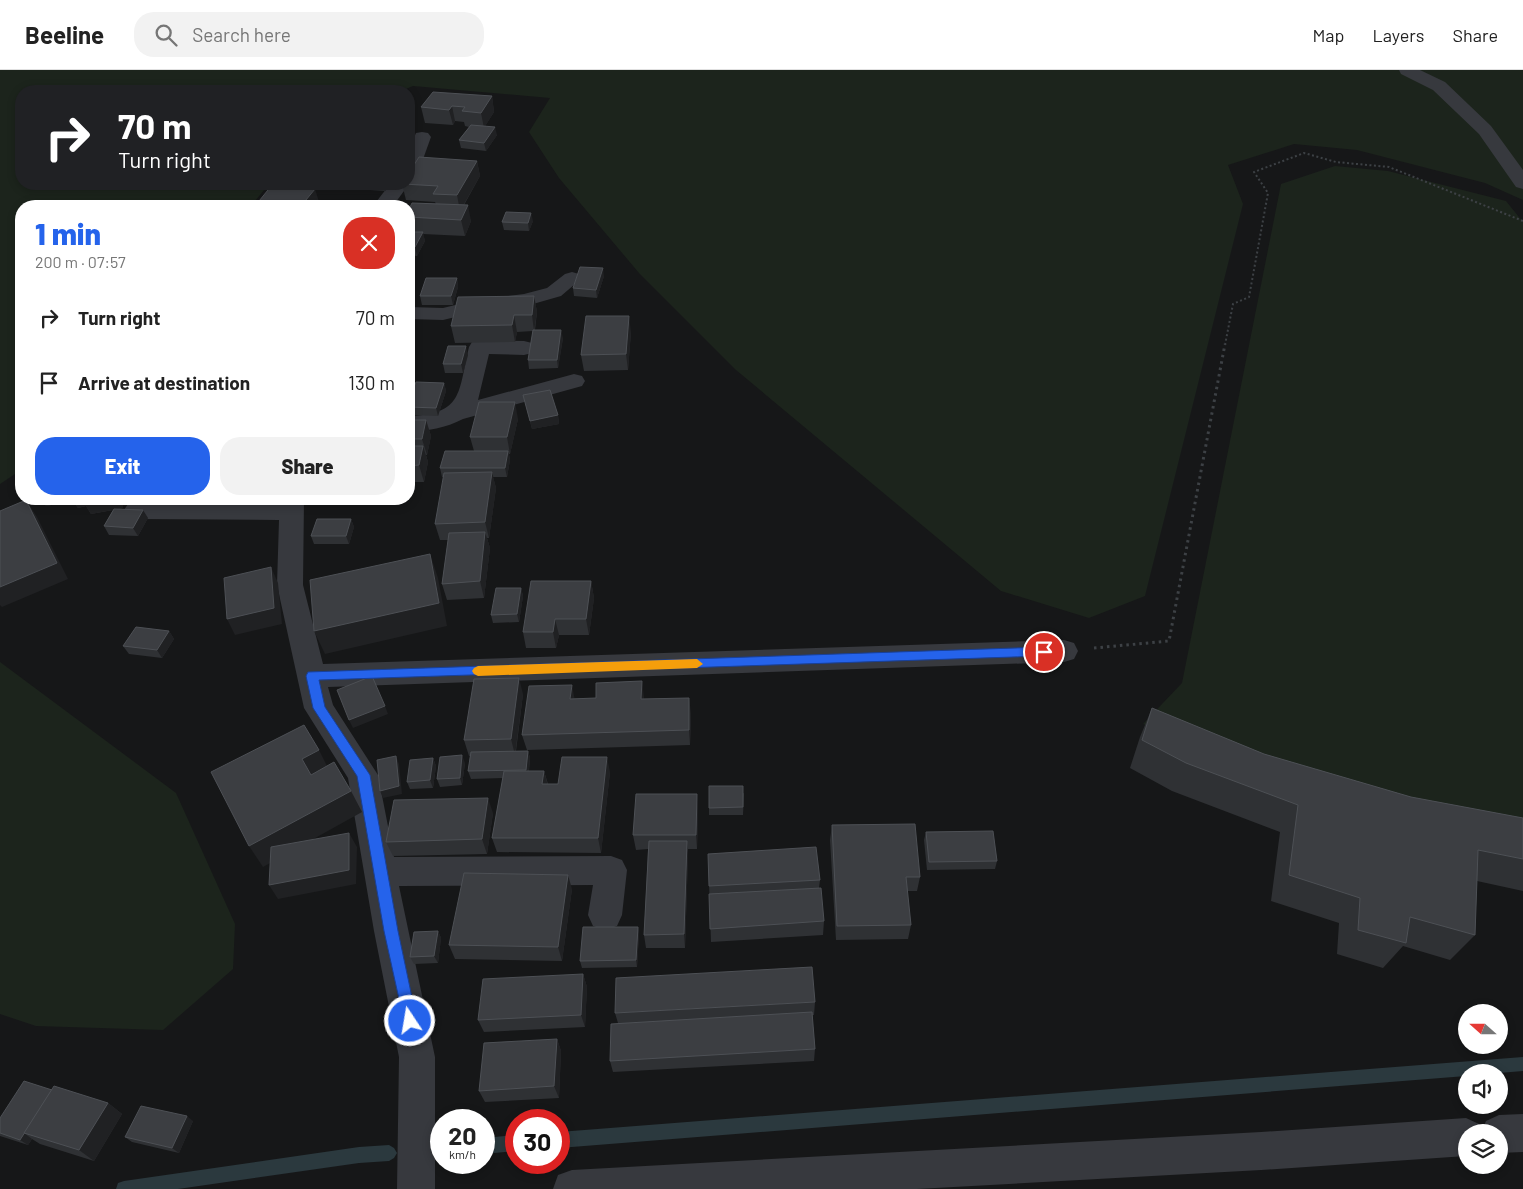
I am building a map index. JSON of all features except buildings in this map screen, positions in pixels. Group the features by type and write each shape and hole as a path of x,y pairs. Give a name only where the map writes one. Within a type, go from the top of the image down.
{"street":[{"path":"1407,70 1439,86 1485,130 1523,183"},
{"path":"415,156 422,137"},
{"path":"387,200 395,190"},
{"path":"415,313 443,314 476,306 526,300 554,292 572,278"},
{"path":"453,415 464,404 480,347 524,348"},
{"path":"415,424 426,424 574,381"},
{"path":"137,510 291,505 290,585 319,708 363,775 380,872 417,1057 416,1189"},
{"path":"312,676 1064,651"},
{"path":"380,872 612,870 605,915"},
{"path":"1508,1133 1523,1132"},
{"path":"572,1189 1261,1151 1458,1137"}],"path":[{"path":"1064,651 1169,640 1233,304 1249,297 1268,193 1254,172 1304,153 1336,162 1389,167 1523,220"}],"shaded area":[{"path":"0,70 1523,70 1523,200 1485,183 1357,150 1294,144 1228,165 1243,204 1145,596 1089,618 1001,591 736,370 639,273 559,178 529,132 550,98 415,85 15,85 15,190 264,190 256,200 15,200 15,474 0,484"},
{"path":"1335,166 1388,171 1506,201 1523,222 1523,836 1195,745 1143,724 1182,683 1281,184"},
{"path":"0,662 176,793 235,924 233,969 163,1030 36,1026 0,1014"}],"waterway":[{"path":"570,1139 1523,1064"},
{"path":"495,1145 505,1144"},
{"path":"124,1189 359,1155 389,1153"}],"slow traffic":[{"path":"478,671 697,664"}],"route":[{"path":"410,1021 391,931 363,775 319,708 312,676 1044,652"}]}
